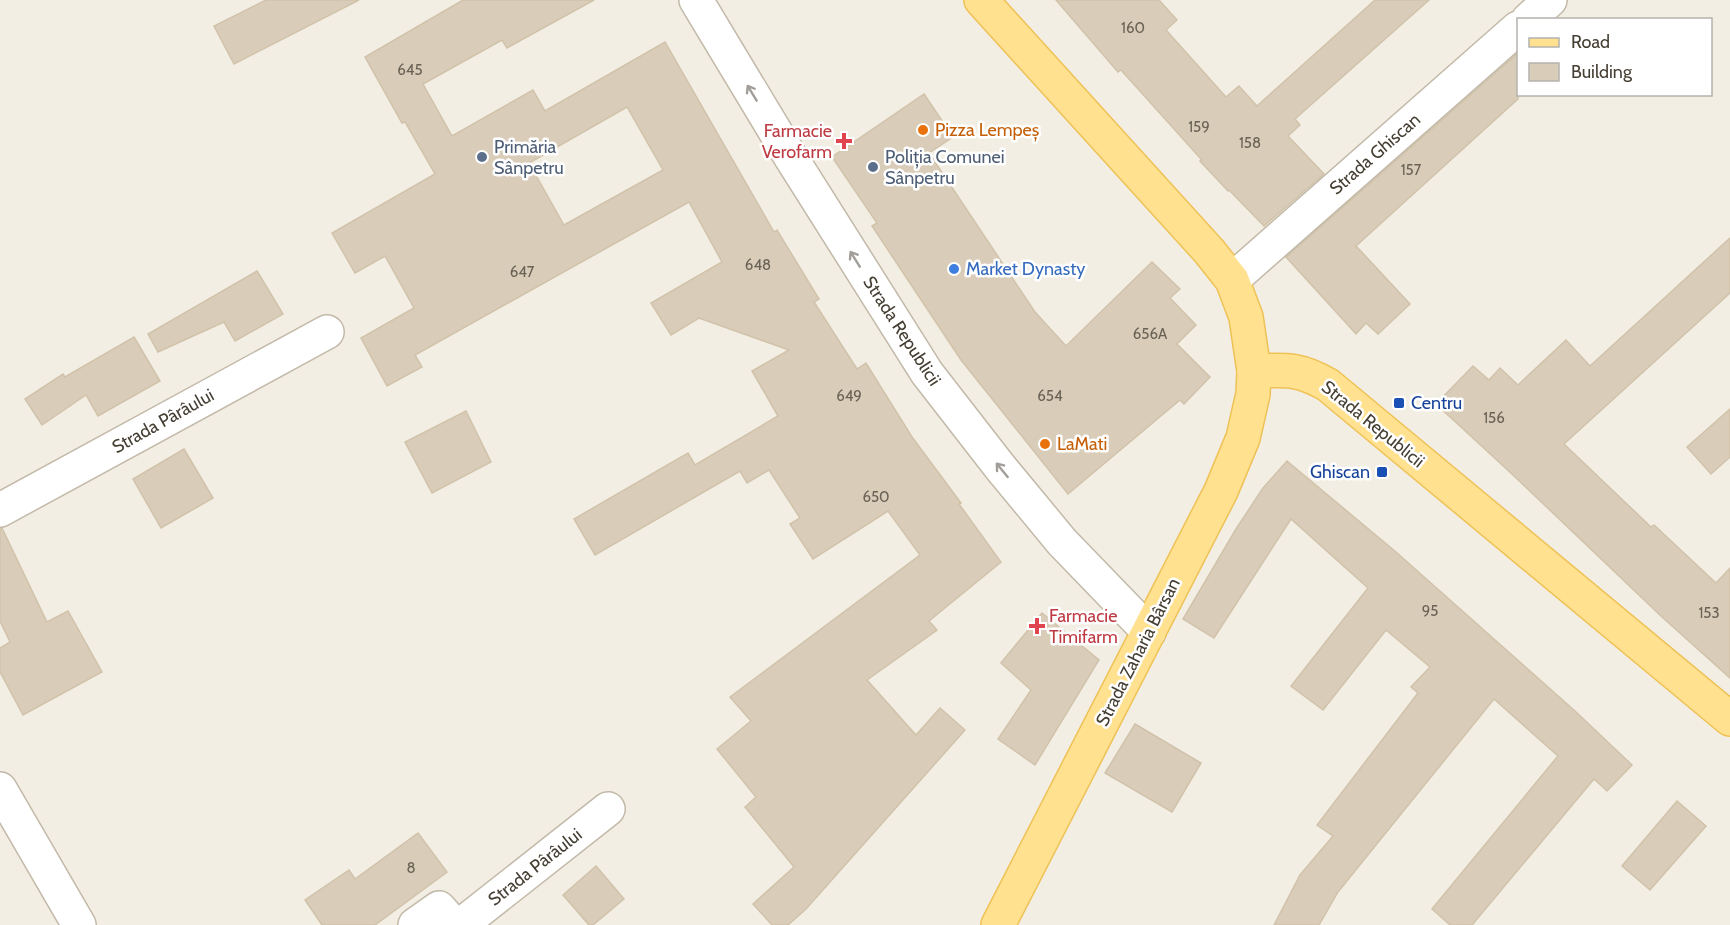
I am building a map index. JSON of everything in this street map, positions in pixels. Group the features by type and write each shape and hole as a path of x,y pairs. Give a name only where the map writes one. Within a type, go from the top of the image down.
{"main road":[{"path":"981,0 1209,251 1232,280 1246,316 1254,371"},
{"name":"Strada Republicii","path":"1254,371 1290,370 1309,374 1328,385 1730,719"},
{"name":"Strada Zaharia Bârsan","path":"998,925 1221,491 1243,438 1253,394 1254,371"}],"street":[{"name":"Strada Republicii","path":"696,0 790,156 927,373 1062,542 1149,632"},
{"path":"1530,18 1550,0"},
{"name":"Strada Ghiscan","path":"1232,280 1517,29"},
{"name":"Strada Pârâului","path":"0,510 327,332"},
{"path":"0,789 79,925"},
{"name":"Strada Pârâului","path":"461,925 608,809"},
{"path":"414,925 439,908 454,925"}],"building":[{"path":"266,0 359,0 234,64 214,26"},
{"path":"463,0 594,0 507,48 502,40 423,84 452,136 533,90 545,111 665,42 774,232 777,230 819,299 814,302 857,369 866,363 912,437 1001,562 929,621 937,630 867,680 916,735 940,708 965,730 806,909 788,925 772,925 753,904 794,867 745,807 756,797 717,749 751,721 730,697 920,555 888,511 813,559 790,524 800,518 769,470 747,483 740,471 595,555 574,519 688,453 695,465 778,416 752,371 789,350 699,318 671,335 651,303 722,262 689,202 415,355 422,367 387,386 361,338 414,308 385,256 355,273 332,233 435,174 405,122 402,123 365,57","holes":["627,107 663,170 564,225 529,163"]},
{"path":"1056,0 1159,0 1177,20 1166,30 1226,97 1239,86 1257,106 1375,0 1429,0 1295,119 1300,125 1288,136 1324,174 1264,226 1200,161 1201,159 1121,70 1118,72"},
{"path":"1517,54 1518,99 1356,246 1410,304 1378,334 1366,323 1356,334 1286,257"},
{"path":"924,94 953,137 929,153 1035,312 1066,346 1152,262 1180,289 1170,298 1196,325 1177,344 1210,377 1184,404 1180,400 1068,494 961,360 872,226 877,223 832,157"},
{"path":"1730,238 1730,293 1564,444 1651,527 1654,525 1716,583 1730,568 1730,678 1436,404 1473,366 1489,380 1500,368 1518,385 1566,340 1590,366"},
{"path":"257,271 283,314 235,341 224,322 158,352 148,334"},
{"path":"134,337 160,381 98,416 86,395 42,425 25,399 63,374 65,377"},
{"path":"1730,409 1730,457 1711,474 1687,447"},
{"path":"466,411 491,462 432,493 405,442"},
{"path":"184,449 213,498 161,528 133,479"},
{"path":"1287,461 1396,552 1575,711 1632,765 1607,791 1594,779 1472,925 1450,925 1432,909 1558,756 1494,699 1338,892 1319,925 1274,925 1300,875 1333,836 1317,825 1418,693 1411,687 1430,667 1386,630 1323,710 1291,686 1368,588 1291,519 1214,638 1183,619 1236,529 1263,488"},
{"path":"2,528 47,622 68,611 102,672 23,715 0,672 0,648 10,642 0,621 0,529"},
{"path":"1042,613 1099,660 1035,765 998,739 1031,690 1001,663"},
{"path":"1135,724 1201,763 1172,812 1105,773"},
{"path":"1677,801 1706,826 1650,890 1622,866"},
{"path":"418,833 447,872 375,925 322,925 305,900 349,870 355,879"},
{"path":"596,866 624,899 593,925 589,925 563,895"}],"place":[{"name":"Pizza Lempeș","path":"923,130"},
{"name":"Farmacie Verofarm","path":"844,141"},
{"name":"Primăria Sânpetru","path":"482,157"},
{"name":"Poliția Comunei Sânpetru","path":"873,167"},
{"name":"Market Dynasty","path":"954,269"},
{"name":"Centru","path":"1399,403"},
{"name":"LaMati","path":"1045,444"},
{"name":"Ghiscan","path":"1382,472"},
{"name":"Farmacie Timifarm","path":"1037,626"}]}
